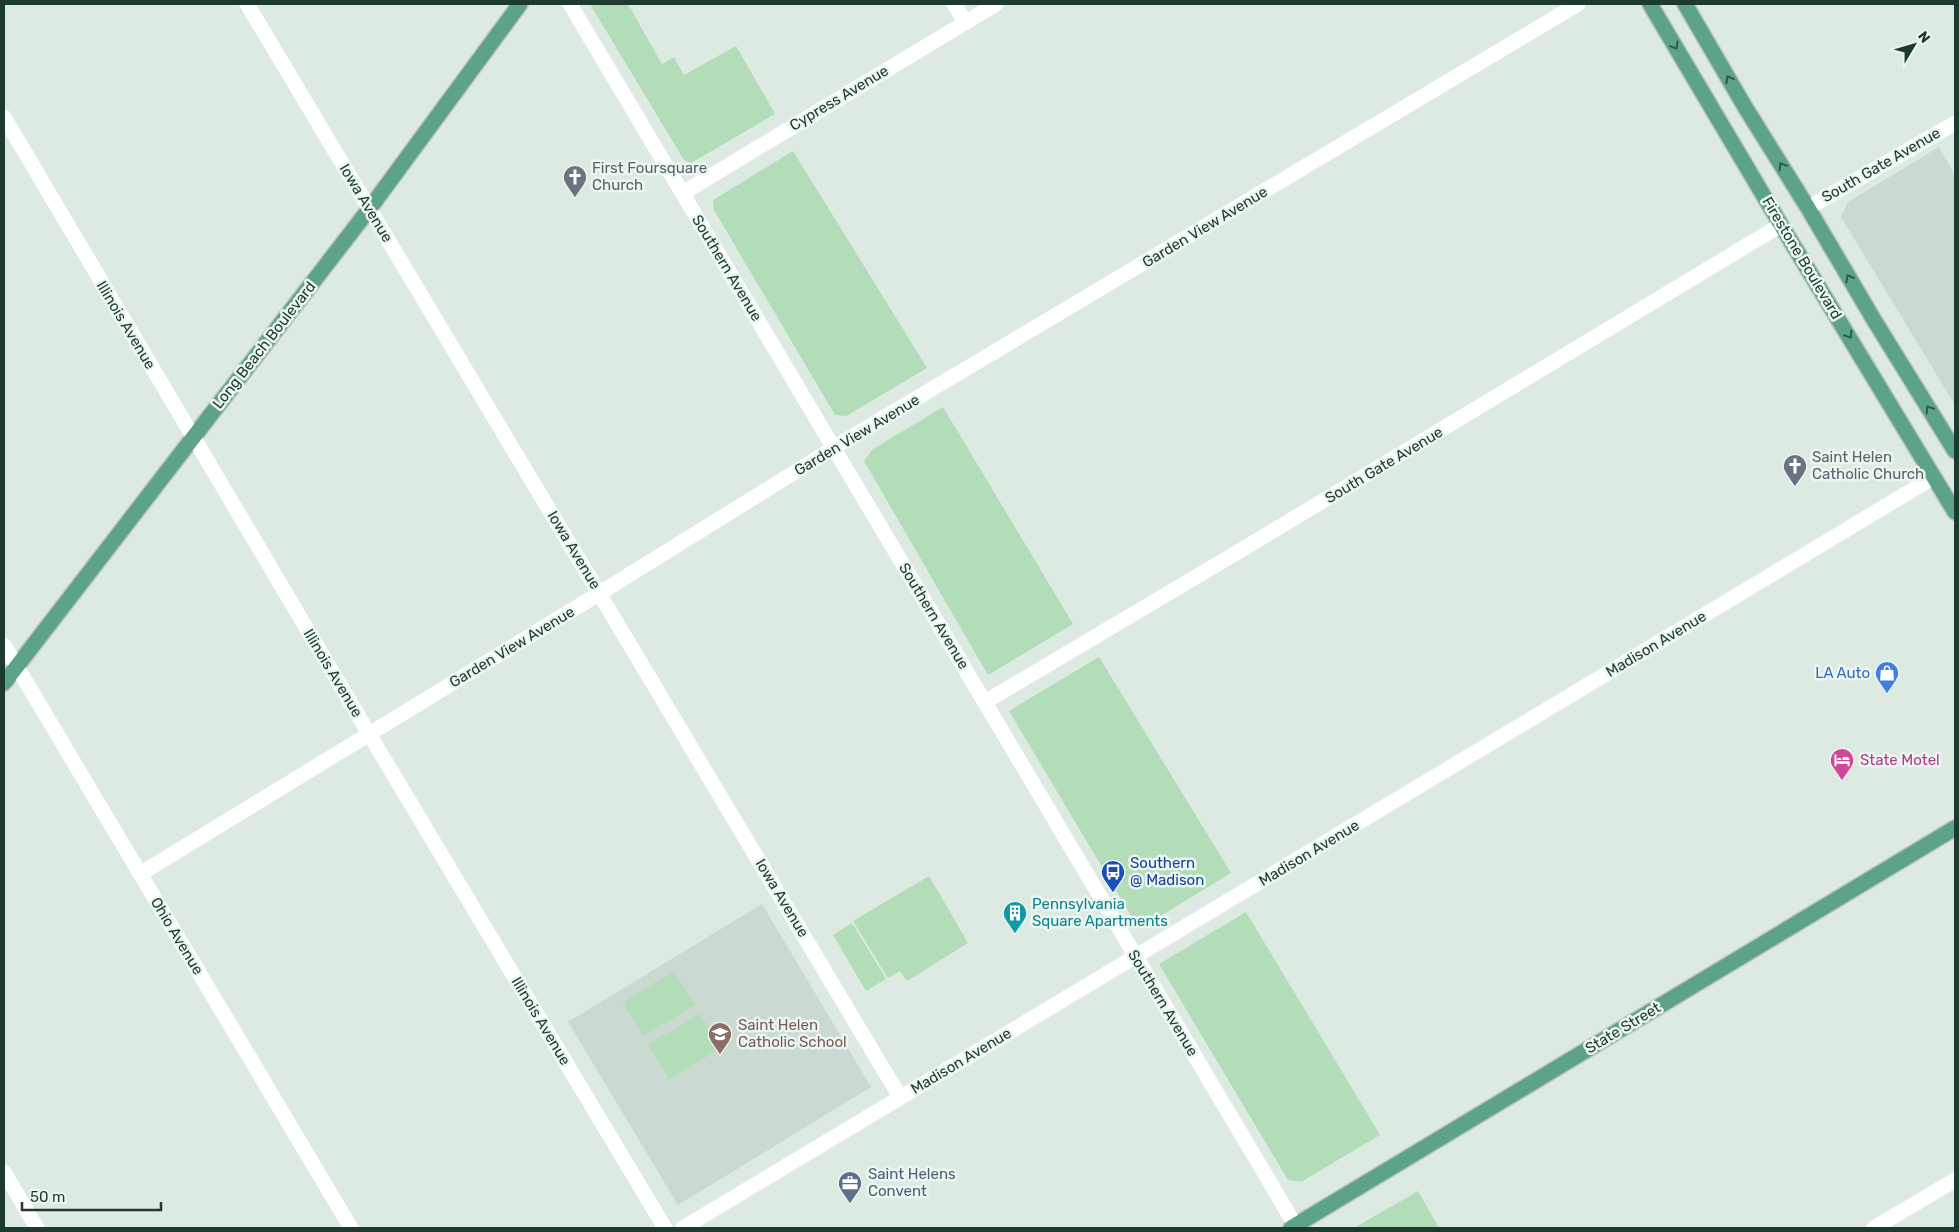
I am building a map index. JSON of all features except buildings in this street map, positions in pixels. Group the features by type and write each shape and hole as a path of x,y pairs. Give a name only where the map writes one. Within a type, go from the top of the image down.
{"main road":[{"name":"Long Beach Boulevard","path":"4,683 192,436 370,208 520,4"},
{"name":"Firestone Boulevard","path":"1650,4 1955,512"},
{"name":"Firestone Boulevard","path":"1685,4 1879,329 1955,451"},
{"name":"State Street","path":"1295,1227 1955,828"}],"street":[{"name":"Iowa Avenue","path":"247,4 900,1098"},
{"name":"Southern Avenue","path":"570,4 1295,1227"},
{"path":"954,4 965,22"},
{"name":"Cypress Avenue","path":"682,193 996,4"},
{"name":"Garden View Avenue","path":"140,874 834,448 1578,4"},
{"name":"Illinois Avenue","path":"4,117 369,734 665,1228"},
{"name":"South Gate Avenue","path":"1808,208 1955,123"},
{"name":"South Gate Avenue","path":"985,702 1782,225"},
{"name":"Madison Avenue","path":"683,1228 1934,477"},
{"name":"Ohio Avenue","path":"4,645 351,1228"},
{"path":"4,1172 37,1228"},
{"path":"1874,1228 1955,1180"}],"shaded area":[{"path":"1939,147 1955,175 1955,405 1841,217 1848,202"},
{"name":"Saint Helen Catholic School","path":"762,904 871,1087 678,1205 568,1022"}],"green space":[{"path":"590,4 628,4 662,64 674,57 684,75 736,46 775,114 691,163 684,160"},
{"path":"793,151 927,368 846,416 835,415 714,210 713,200"},
{"path":"943,407 1073,624 988,675 864,461 873,449"},
{"path":"1099,657 1231,873 1139,929 1009,711"},
{"path":"929,876 968,943 907,981 900,971 888,978 853,921"},
{"path":"1246,912 1380,1135 1301,1182 1288,1180 1159,964"},
{"path":"852,923 886,979 866,991 833,935"},
{"path":"674,971 695,1005 643,1036 623,1002"},
{"path":"700,1014 721,1048 669,1079 648,1044"},
{"path":"1418,1191 1439,1228 1354,1228"}],"place":[{"name":"First Foursquare Church","path":"575,198"},
{"name":"Saint Helen Catholic Church","path":"1795,487"},
{"name":"LA Auto","path":"1887,694"},
{"name":"State Motel","path":"1842,781"},
{"name":"Southern @ Madison","path":"1113,893"},
{"name":"Pennsylvania Square Apartments","path":"1015,934"},
{"name":"Saint Helen Catholic School","path":"720,1055"},
{"name":"Saint Helens Convent","path":"850,1204"}]}
